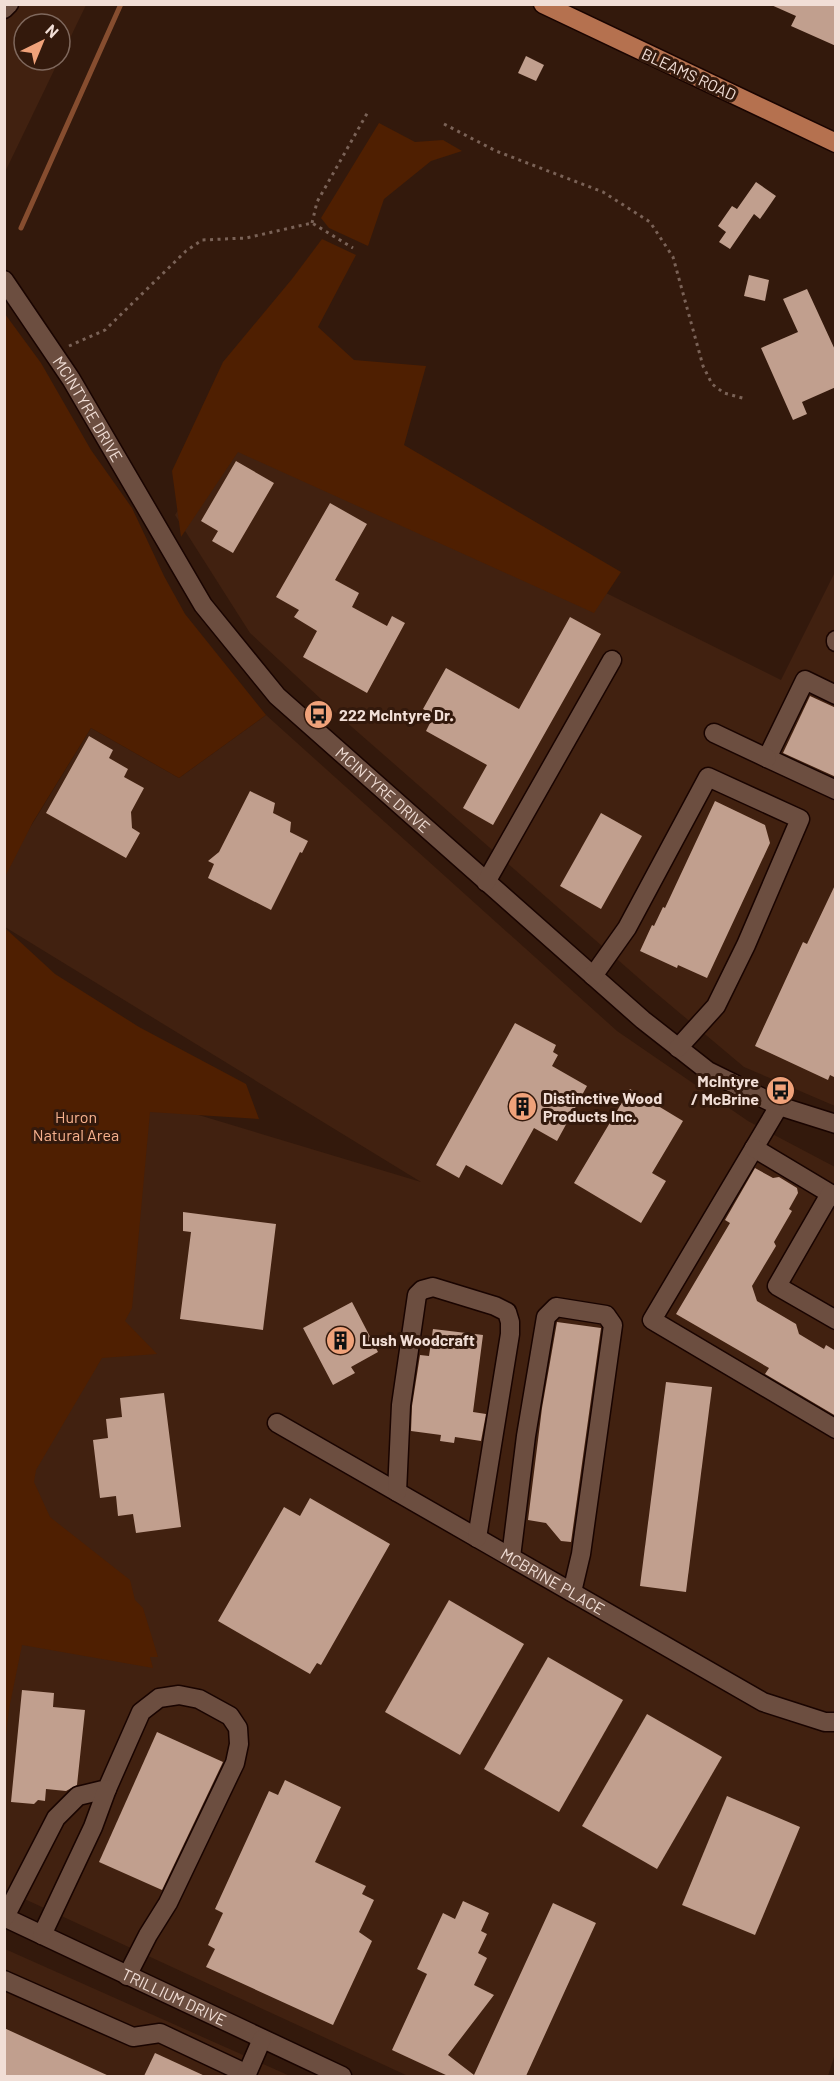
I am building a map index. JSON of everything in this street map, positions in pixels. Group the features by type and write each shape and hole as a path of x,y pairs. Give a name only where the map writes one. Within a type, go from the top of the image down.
{"main road":[{"name":"BLEAMS ROAD","path":"543,4 836,143"}],"street":[{"path":"4,9 9,4"},
{"name":"MCINTYRE DRIVE","path":"4,280 71,379 203,605 277,696 593,976 708,1071 779,1106 836,1124"},
{"path":"486,882 612,660"},
{"path":"767,758 805,681 836,695"},
{"path":"714,733 836,790"},
{"path":"593,976 627,928 708,777 800,819 746,945 716,1006 678,1047"},
{"path":"779,1106 652,1320 836,1429"},
{"path":"754,1148 833,1195 777,1286 836,1320"},
{"path":"397,1492 400,1405 417,1294 433,1287 495,1306 507,1312 510,1334 477,1538"},
{"path":"511,1557 526,1436 546,1317 556,1307 606,1315 613,1325 580,1554 572,1592"},
{"name":"MCBRINE PLACE","path":"277,1423 764,1702 825,1722 836,1722"},
{"path":"42,1935 93,1827 141,1712 159,1698 179,1695 199,1699 230,1716 238,1728 239,1744 235,1763 168,1903 127,1976"},
{"path":"5,1917 56,1818 78,1796 107,1789"},
{"name":"TRILLIUM DRIVE","path":"5,1917 342,2076"},
{"path":"4,1980 133,2037 160,2033 246,2075 262,2039"}],"path":[{"path":"312,224 317,202 369,110"},
{"path":"444,124 496,151 603,192 650,222 673,257 703,366 712,384 724,393 746,399"},
{"path":"54,353 105,330 186,251 202,240 246,238 312,224 353,248"}],"shaded area":[{"path":"5,5 86,5 72,34 72,12 12,12 12,72 53,72 5,172"},
{"path":"240,411 781,680 835,572 835,1106 744,1067 650,988 336,713 250,633 175,515"},
{"path":"266,715 617,1031 748,1121 835,1167 836,2051 828,2076 408,2076 5,1890 4,1745 18,1638 158,1657 20,1497 152,1101 421,1182 5,927 4,870 91,728 179,778"},
{"path":"5,1949 290,2076 5,2076"}],"green space":[{"path":"379,123 415,142 443,140 462,151 431,161 384,199 368,246 329,228 321,218"},
{"path":"322,239 356,255 318,327 354,360 426,366 404,445 621,572 594,613 238,452 181,537 172,471 223,362"},
{"path":"5,314 41,363 91,450 132,508 185,614 266,715 179,778 91,728 33,822 5,877"},
{"name":"Huron Natural Area","path":"5,928 55,974 139,1027 246,1084 259,1119 150,1112 132,1308 125,1321 157,1354 102,1358 36,1470 34,1482 50,1517 130,1580 135,1600 143,1608 158,1657 150,1657 153,1668 22,1645 9,1709 5,1745"}],"building":[{"path":"769,4 836,4 836,46 791,26 796,16"},
{"path":"526,56 544,65 536,81 518,73"},
{"path":"756,182 776,196 760,219 754,214 730,249 719,242 726,232 718,226 732,206 737,209"},
{"path":"749,275 769,280 765,301 744,296"},
{"path":"807,289 836,352 836,387 802,402 807,414 793,420 761,348 798,332 783,299"},
{"path":"236,461 274,483 233,553 212,541 218,531 201,521"},
{"path":"330,503 367,524 335,580 359,593 352,607 387,626 392,616 405,623 367,693 303,657 317,631 294,617 299,610 276,597"},
{"path":"570,617 601,634 493,825 463,808 487,765 426,731 434,715 423,709 446,668 519,709"},
{"path":"810,696 836,708 836,777 783,753"},
{"path":"89,736 113,750 109,758 128,769 124,777 144,788 131,812 132,828 140,833 126,858 46,813"},
{"path":"250,791 275,803 273,813 291,822 290,832 308,841 302,853 300,852 271,910 208,878 214,864 208,861 219,852"},
{"path":"715,801 765,825 770,843 707,978 678,965 677,968 640,951 652,925 654,926 663,907 665,908"},
{"path":"601,813 642,836 601,909 560,886"},
{"path":"836,883 836,1078 830,1075 828,1080 755,1046 803,942 807,944"},
{"name":"Distinctive Wood Products Inc.","path":"515,1023 556,1045 553,1052 558,1055 552,1066 587,1086 557,1141 534,1128 502,1185 466,1165 459,1178 436,1165"},
{"path":"630,1089 683,1121 652,1173 666,1181 641,1223 574,1183"},
{"path":"755,1168 773,1178 779,1177 797,1188 798,1193 789,1209 792,1211 774,1242 776,1246 752,1286 757,1301 796,1324 799,1334 824,1349 826,1345 836,1351 836,1416 765,1374 769,1368 676,1314 730,1223 725,1220"},
{"path":"183,1212 276,1224 263,1330 180,1319 191,1232 183,1231"},
{"name":"Lush Woodcraft","path":"352,1302 378,1352 351,1367 355,1373 333,1385 303,1328"},
{"path":"557,1322 601,1328 571,1542 561,1541 546,1523 528,1520 542,1408"},
{"path":"433,1329 483,1335 473,1412 486,1414 481,1441 455,1437 454,1443 440,1441 441,1435 411,1431 412,1406 420,1355 429,1356"},
{"path":"666,1382 712,1387 686,1592 640,1586"},
{"path":"164,1393 181,1527 136,1533 133,1514 118,1516 116,1496 100,1498 93,1440 108,1438 106,1419 122,1417 120,1398"},
{"path":"310,1498 390,1544 321,1665 317,1663 310,1674 218,1621 284,1507 300,1516"},
{"path":"449,1600 524,1644 460,1755 385,1712"},
{"path":"548,1657 623,1700 559,1812 484,1769"},
{"path":"22,1690 54,1693 53,1707 85,1710 77,1785 66,1791 46,1789 45,1801 38,1800 34,1804 11,1802"},
{"path":"647,1714 722,1757 657,1869 582,1826"},
{"path":"157,1732 223,1762 162,1890 99,1862"},
{"path":"285,1780 341,1807 315,1862 366,1886 362,1894 374,1900 359,1932 372,1941 333,2025 206,1967 215,1949 208,1945 223,1913 215,1909 269,1791 278,1795"},
{"path":"727,1796 800,1827 755,1935 682,1905"},
{"path":"463,1901 489,1913 481,1931 487,1934 478,1953 487,1958 474,1985 494,1995 448,2055 474,2075 553,1903 596,1923 526,2076 448,2076 392,2050 427,1974 417,1969 443,1913 455,1919"},
{"path":"4,2028 109,2076 4,2076"},
{"path":"155,2053 205,2076 144,2076"}],"waterway":[{"path":"21,228 121,4"}],"place":[{"name":"222 McIntyre Dr.","path":"318,715"},
{"name":"McIntyre / McBrine","path":"780,1090"},
{"name":"Distinctive Wood Products Inc.","path":"522,1107"},
{"name":"Lush Woodcraft","path":"341,1340"}]}
